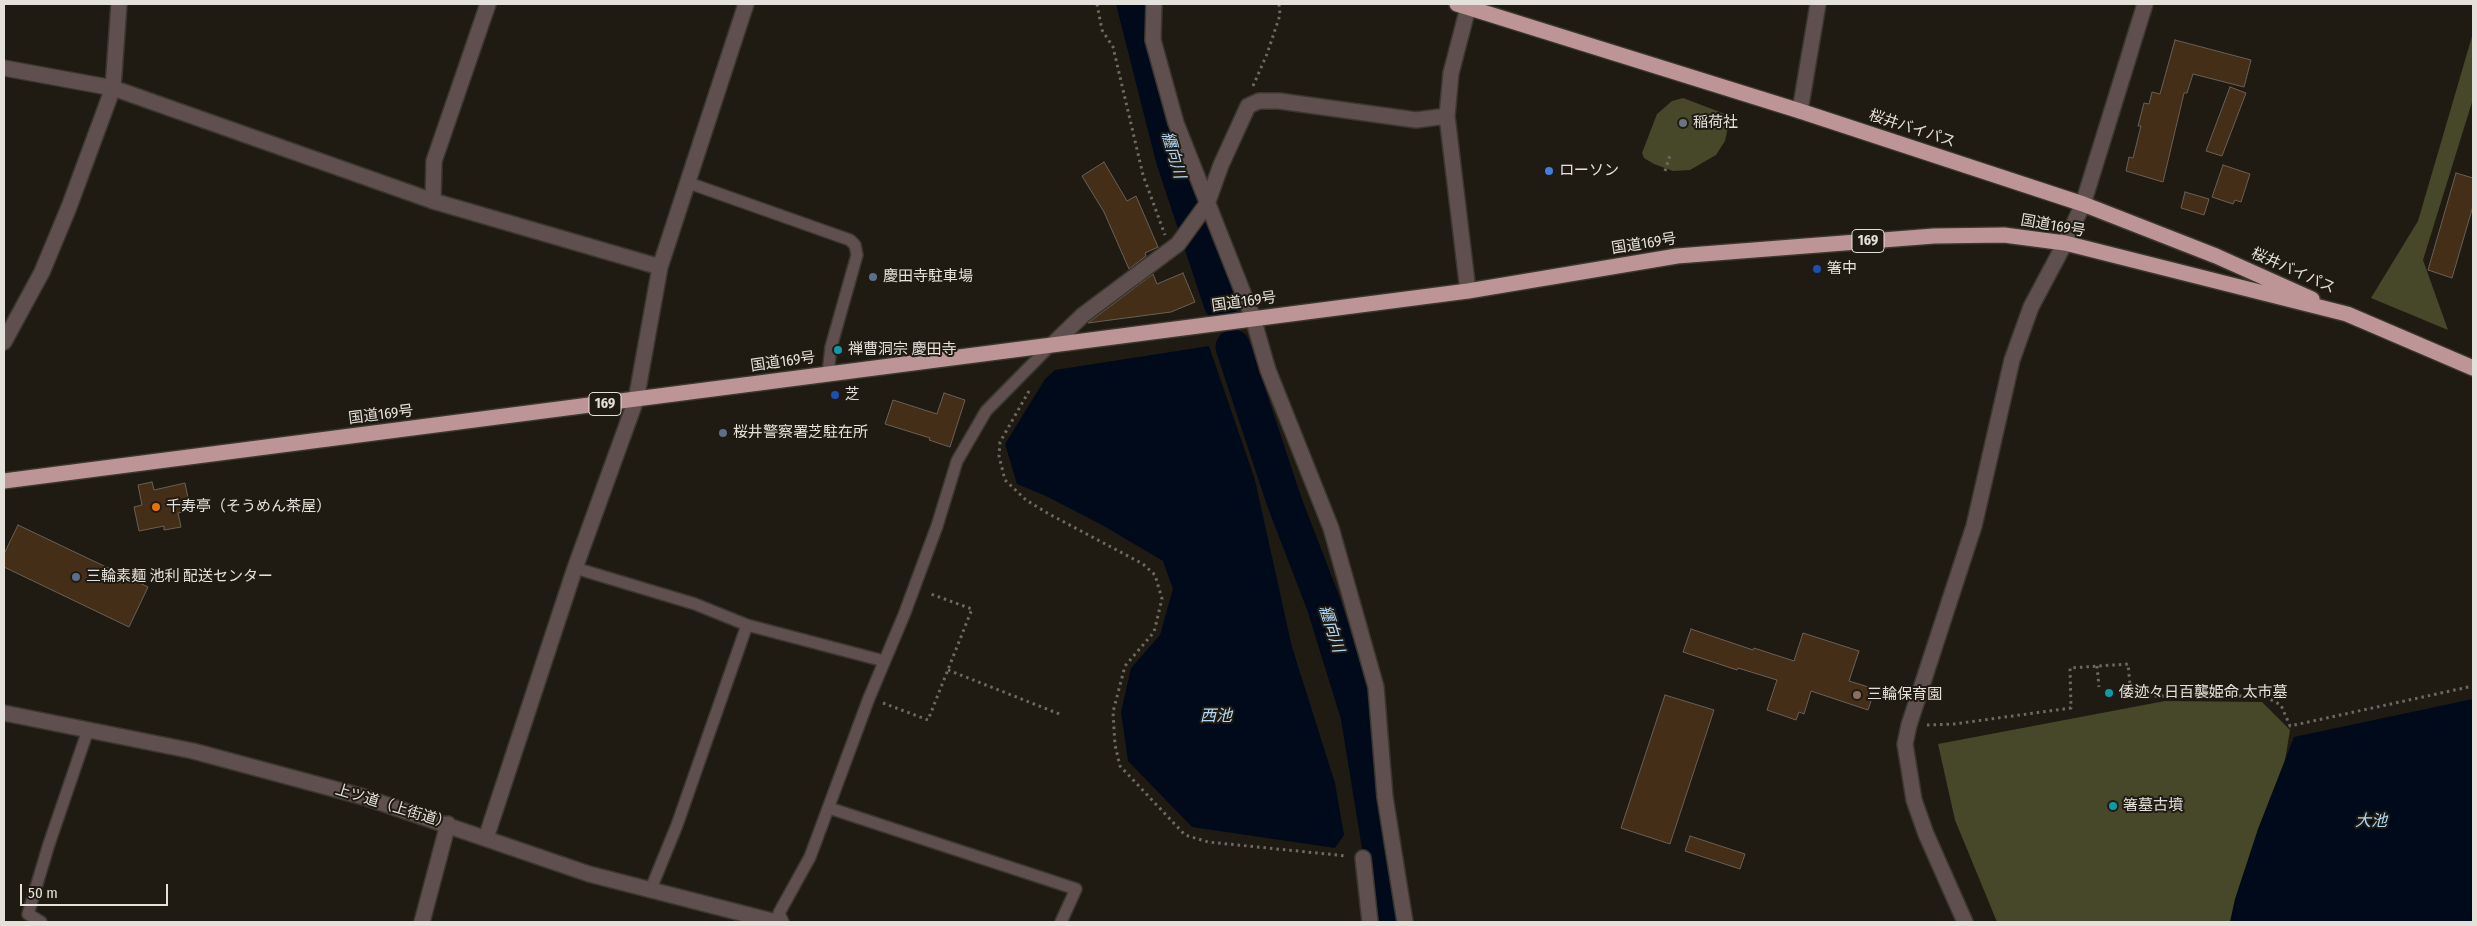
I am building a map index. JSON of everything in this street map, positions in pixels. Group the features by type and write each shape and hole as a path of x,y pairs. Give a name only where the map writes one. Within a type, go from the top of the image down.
{"highway":[{"name":"桜井バイパス","path":"1465,5 1800,111 2083,204 2216,256 2347,314"},
{"name":"国道169号","path":"4,481 1468,291 1697,254 1934,236 2004,235 2065,243 2139,264 2347,314 2473,368"}],"street":[{"path":"4,342 42,272 69,207 113,88 119,4"},
{"path":"433,201 434,161 488,4"},
{"path":"486,838 575,568 636,400 642,379 660,268 686,182 746,4"},
{"path":"1154,4 1153,40 1176,123 1205,206 1253,318 1268,370 1331,528 1376,687 1385,797 1405,922"},
{"path":"1800,111 1818,4"},
{"path":"1965,922 1926,834 1914,800 1905,744 1909,725 1974,526 2012,360 2031,307 2065,243 2083,204 2145,4"},
{"path":"1465,5 1452,73 1447,116 1468,291"},
{"path":"4,68 113,88 433,201 660,268"},
{"path":"1053,344 1083,315 1174,247 1205,206 1248,106 1259,101 1279,102 1416,120 1447,116"},
{"name":"上ツ道（上街道）","path":"4,713 193,751 364,797 448,824 589,874 776,922"},
{"path":"422,922 448,824"},
{"path":"1363,858 1370,922"}],"lane":[{"path":"686,182 850,240 855,245 857,254 831,347 828,373"},
{"path":"783,922 780,914 810,857 869,698 914,588 958,461 986,411 1053,344"},
{"path":"575,568 695,604 747,625 884,661"},
{"path":"650,891 677,825 747,625"},
{"path":"41,922 28,914 49,844 88,730"},
{"path":"829,808 1076,889 1061,922"}],"path":[{"path":"1097,4 1102,30 1113,47 1143,175 1174,247"},
{"path":"1248,106 1251,90 1267,54 1280,15 1279,4"},
{"path":"1665,171 1670,155"},
{"path":"1031,386 1000,442 999,456 1005,480 1013,489 1042,509 1143,564 1155,575 1162,599 1154,632 1125,666 1112,712 1115,745 1120,766 1185,835 1208,842 1363,858"},
{"path":"869,698 928,720 972,609 914,588"},
{"path":"1909,725 1954,724 2071,708 2070,668 2097,666 2128,664 2131,696 2264,696 2281,705 2290,726 2473,686"},
{"path":"2097,666 2099,687"},
{"path":"948,670 1062,715"}],"green space":[{"path":"2473,33 2473,99 2423,260 2448,330 2371,298 2418,221"},
{"path":"1683,98 1725,114 1728,127 1725,141 1716,155 1690,170 1673,171 1654,164 1644,158 1642,153 1657,114 1672,101"},
{"name":"箸墓古墳","path":"2165,701 2262,702 2290,730 2280,791 2243,922 1997,922 1955,820 1938,744"}],"water":[{"name":"西池","path":"1209,346 1255,480 1292,647 1335,783 1344,835 1335,848 1192,827 1128,761 1121,712 1131,668 1160,635 1173,589 1163,561 1102,525 1046,496 1017,484 1005,444 1045,379 1055,370"},
{"name":"大池","path":"2473,699 2473,922 2230,922 2235,899 2258,829 2294,737"}],"building":[{"path":"2175,40 2251,60 2244,87 2193,74 2187,93 2184,93 2163,182 2126,171 2129,157 2133,158 2141,126 2138,126 2144,103 2149,104 2152,92 2160,94"},
{"path":"2230,87 2246,93 2222,156 2206,151"},
{"path":"1104,162 1127,201 1136,196 1158,247 1145,253 1146,256 1129,269 1104,212 1082,176"},
{"path":"2223,165 2250,174 2241,202 2235,200 2233,204 2212,197"},
{"path":"2456,173 2473,178 2473,206 2452,278 2428,270"},
{"path":"2185,192 2209,199 2204,215 2181,208"},
{"path":"1183,273 1195,302 1171,312 1088,323 1153,274 1157,284"},
{"path":"944,393 965,400 950,447 929,440 930,438 885,424 893,400 937,414"},
{"path":"152,482 154,490 185,483 189,503 184,504 186,511 178,513 181,527 164,530 164,526 139,531 134,507 142,505 138,485"},
{"name":"三輪素麺 池利 配送センター","path":"18,525 148,587 129,627 4,567 4,554"},
{"path":"1691,629 1753,650 1754,648 1794,661 1803,633 1859,651 1849,681 1875,689 1868,710 1811,691 1804,714 1799,712 1796,720 1767,710 1777,680 1738,668 1737,670 1683,652"},
{"path":"1665,695 1714,710 1670,844 1621,828"},
{"path":"1690,836 1745,854 1740,869 1685,851"}],"waterway":[{"name":"纒向川","path":"1134,4 1173,158 1221,303"},
{"name":"纒向川","path":"1233,347 1284,501 1324,605 1358,715 1384,875 1386,922"}],"place":[{"name":"稲荷社","path":"1683,123"},
{"name":"ローソン","path":"1549,171"},
{"name":"箸中","path":"1817,269"},
{"name":"慶田寺駐車場","path":"873,277"},
{"name":"禅曹洞宗 慶田寺","path":"838,350"},
{"name":"芝","path":"835,395"},
{"name":"桜井警察署芝駐在所","path":"723,433"},
{"name":"千寿亭（そうめん茶屋）","path":"156,507"},
{"name":"三輪素麺 池利 配送センター","path":"76,577"},
{"name":"倭迹々日百襲姫命 太市墓","path":"2109,693"},
{"name":"三輪保育園","path":"1857,695"},
{"name":"箸墓古墳","path":"2113,806"}]}
